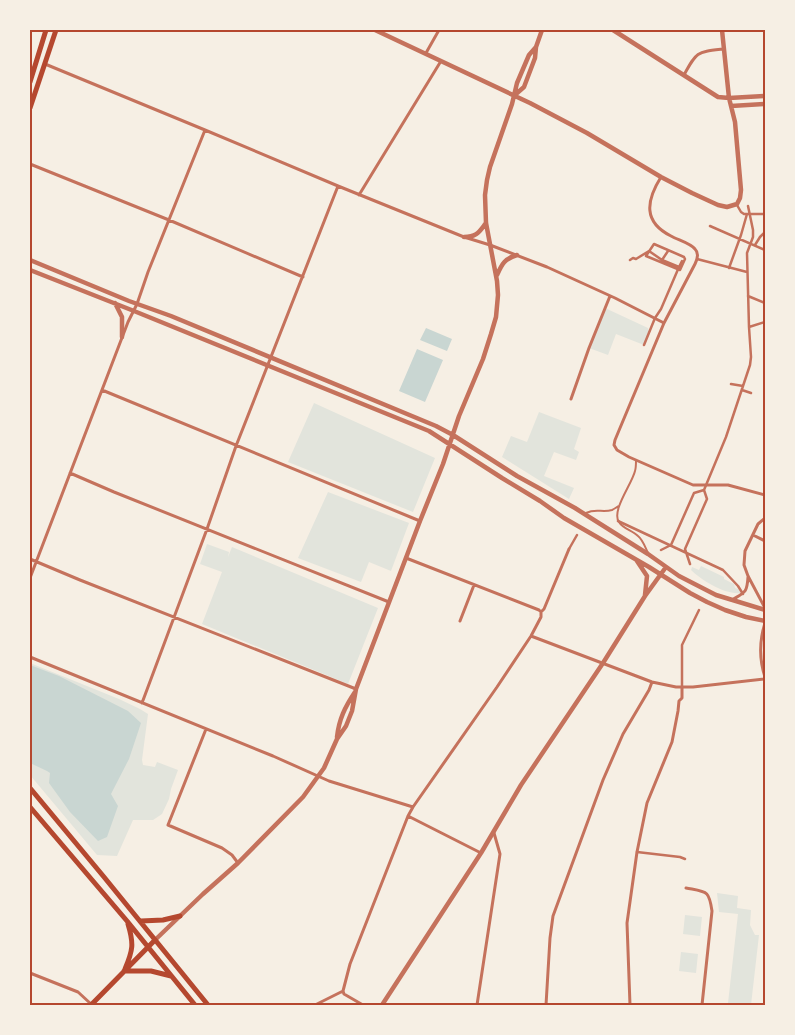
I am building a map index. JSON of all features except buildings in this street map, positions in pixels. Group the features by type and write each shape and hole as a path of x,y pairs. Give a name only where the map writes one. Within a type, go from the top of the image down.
{"main road":[{"path":"30,82 46,30"},
{"path":"30,108 56,30"},
{"path":"30,788 208,1005"},
{"path":"30,807 127,921 195,1005"},
{"path":"141,921 163,920 180,916"},
{"path":"124,972 133,945 127,921"},
{"path":"91,1005 155,940"},
{"path":"124,972 151,971 172,976"}],"street":[{"path":"375,30 515,95 587,133 661,177 718,205 727,207 736,204 740,198 741,190 735,122 730,106 722,30"},
{"path":"426,53 439,30"},
{"path":"337,739 339,724 345,708 356,689 492,334 497,304 496,277 486,223 485,195 490,167 515,95 517,83 529,56 536,47 542,30"},
{"path":"613,30 718,96 729,98 765,96"},
{"path":"684,74 699,52 724,49"},
{"path":"30,58 37,61"},
{"path":"359,195 441,60"},
{"path":"46,64 359,195 464,237 547,267 664,323"},
{"path":"730,106 765,104"},
{"path":"30,578 122,337 137,304 205,130"},
{"path":"30,164 303,277"},
{"path":"661,177 656,184 652,196 649,208 650,216 660,229 696,250 697,259 664,323 614,445 617,450 628,456 693,485 728,485 765,494"},
{"path":"142,703 207,530 236,446 338,186"},
{"path":"736,204 744,214 765,214"},
{"path":"690,564 685,549 707,499 704,490 726,437 750,364 747,253 753,237 753,230 748,214 748,206"},
{"path":"728,268 748,214"},
{"path":"464,237 476,235 486,223"},
{"path":"710,226 765,250"},
{"path":"755,245 765,232"},
{"path":"644,345 655,318 685,259 654,244 646,256 679,268"},
{"path":"649,251 679,268"},
{"path":"630,260 636,259 649,251"},
{"path":"662,260 668,251"},
{"path":"496,277 506,260 517,255"},
{"path":"697,259 747,272"},
{"path":"30,260 436,426 517,476 584,514 679,576 716,595 765,609"},
{"path":"30,270 134,310 430,431 564,518 690,593 707,602 765,622 760,650 761,665 765,678 694,687 676,687 652,682 531,636"},
{"path":"571,398 610,296"},
{"path":"748,296 765,303"},
{"path":"115,303 122,317 122,337"},
{"path":"749,327 765,322"},
{"path":"731,384 751,393"},
{"path":"102,390 420,521"},
{"path":"70,473 389,602"},
{"path":"661,550 671,545 694,493 704,490"},
{"path":"765,518 758,524 745,551 744,565 765,609"},
{"path":"618,521 723,570 743,594"},
{"path":"315,1005 343,991 350,964 408,816 531,636 576,535"},
{"path":"753,535 765,541"},
{"path":"406,558 541,612"},
{"path":"634,558 647,576 645,596"},
{"path":"30,559 356,689"},
{"path":"382,1005 494,833 521,785 666,567"},
{"path":"732,600 743,594 746,590 748,576"},
{"path":"460,621 474,585"},
{"path":"630,1005 627,923 637,852 647,803 672,742 679,701 682,698 682,645 699,610"},
{"path":"30,657 329,781 413,807"},
{"path":"546,1005 553,916 603,780 623,734 652,682"},
{"path":"155,940 238,863 303,797 318,776 330,756 337,739 346,726 352,711 356,689"},
{"path":"206,729 168,825 222,848 232,855 238,863"},
{"path":"408,816 481,853"},
{"path":"477,1005 500,854 494,833"},
{"path":"637,852 685,859"},
{"path":"686,888 708,894 712,911 703,1005"},
{"path":"30,973 78,992 91,1005"},
{"path":"343,991 344,994 363,1005"}],"lane":[{"path":"636,460 635,471 619,506 617,518 622,526 638,535 643,541 648,554"},
{"path":"584,514 592,510 611,510 619,506"}],"shaded area":[{"path":"605,308 648,328 649,332 644,345 616,334 608,355 589,348"},
{"path":"426,328 452,339 447,351 420,340"},
{"path":"417,349 443,360 425,402 399,391"},
{"path":"314,403 435,458 413,512 288,462"},
{"path":"539,412 581,428 574,449 579,452 576,460 554,452 544,476 574,488 569,499 502,457 511,436 527,442"},
{"path":"328,492 409,523 391,571 369,562 361,582 298,558"},
{"path":"207,544 229,552 228,557 232,547 378,608 348,684 202,624 222,572 200,564"},
{"path":"701,566 724,577 724,579 734,584 735,588 741,593 728,592 721,589 707,582 691,570 692,567 699,570"},
{"path":"30,663 119,699 148,714 143,765 155,767 157,762 178,770 162,814 153,820 133,820 117,856 97,855 30,775"},
{"path":"30,665 59,676 128,711 141,723 129,759 111,794 118,806 107,837 98,841 70,812 49,783 50,773 30,763"},
{"path":"717,893 738,896 737,908 751,910 750,925 755,935 759,935 751,1005 728,1003 738,914 719,912"},
{"path":"685,915 702,917 700,936 683,934"},
{"path":"681,952 698,954 696,973 679,971"}]}
